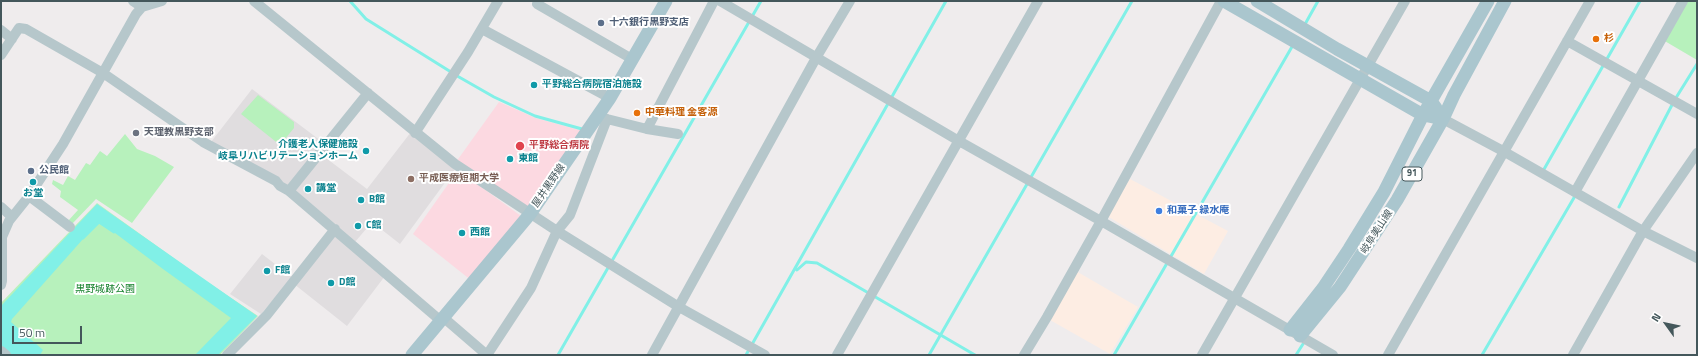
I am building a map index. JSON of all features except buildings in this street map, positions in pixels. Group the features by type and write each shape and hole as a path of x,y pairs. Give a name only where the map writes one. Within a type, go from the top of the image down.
{"main road":[{"name":"屋井黒野線","path":"412,355 530,214 602,118 610,98 666,1"},
{"path":"1223,1 1423,115 1443,120"},
{"path":"1257,1 1367,66 1431,101 1443,120"},
{"name":"岐阜美山線","path":"1295,333 1384,192 1423,115 1488,1"},
{"name":"岐阜美山線","path":"1295,333 1340,287 1397,200 1443,120 1454,95 1506,1"}],"street":[{"path":"1,285 2,237 12,217 29,196 62,144 103,73 138,4 157,4 162,1"},
{"path":"254,1 455,164 530,214 679,307 765,355"},
{"path":"415,133 482,29 498,1"},
{"path":"538,1 537,4 632,60"},
{"path":"647,129 714,1"},
{"path":"720,1 959,141 1101,221 1332,355"},
{"path":"652,355 816,58 850,1"},
{"path":"837,355 1038,1"},
{"path":"1024,355 1101,221 1223,1"},
{"path":"1202,355 1405,1"},
{"path":"1388,355 1503,151 1590,1"},
{"path":"1575,192 1683,1"},
{"path":"1,54 19,28 26,29 103,73 203,142 276,181 280,186 289,191 487,355 531,288 557,231 570,215 602,118 647,129 678,134"},
{"path":"482,29 610,98"},
{"path":"1,30 12,38"},
{"path":"1567,41 1697,114"},
{"path":"289,191 368,93"},
{"path":"1443,120 1503,151 1643,231 1697,258"},
{"path":"1573,355 1643,231 1697,153"},
{"path":"29,196 70,227"},
{"path":"1,207 12,217"},
{"path":"227,355 267,315 335,229"},
{"path":"1,351 6,355"}],"shaded area":[{"path":"252,89 325,144 290,187 211,142"},
{"name":"平野総合病院","path":"499,102 536,118 583,131 527,208 456,162"},
{"name":"平成医療短期大学","path":"411,132 455,169 400,244 372,222 355,242 293,190 322,155 367,189"},
{"name":"西館","path":"458,170 521,216 472,281 413,234"},
{"path":"1130,179 1228,231 1204,274 1107,216"},
{"path":"337,233 385,276 347,326 294,284"},
{"path":"262,254 293,278 261,314 230,294"},
{"path":"1076,271 1138,307 1110,354 1050,320"}],"green space":[{"path":"1687,1 1697,1 1697,60 1663,40"},
{"path":"258,95 294,122 294,128 280,145 241,114"},
{"path":"125,134 137,149 155,156 174,167 132,223 96,199 72,224 68,221 78,210 60,197 61,191 52,184 53,180 63,185 68,176 75,180 86,163 90,165 100,151 107,156"},
{"name":"黒野城跡公園","path":"97,203 200,277 258,316 220,355 11,355 1,347 1,303"}],"water":[{"path":"97,204 257,316 218,355 195,355 231,318 99,221 12,319 11,322 43,350 40,355 12,355 1,345 1,306"}],"waterway":[{"path":"350,1 366,19 494,97 535,116 582,129"},
{"path":"558,355 761,1"},
{"path":"746,355 946,1"},
{"path":"929,355 1132,1"},
{"path":"1304,26 1318,1"},
{"path":"1543,171 1640,1"},
{"path":"1114,355 1293,45"},
{"path":"1619,207 1674,101 1697,64"},
{"path":"1482,355 1575,196 1573,195"},
{"path":"83,238 99,222 114,232"},
{"path":"797,270 806,262 817,263 975,355"},
{"path":"1296,355 1303,344"}],"place":[{"name":"十六銀行黒野支店","path":"601,23"},
{"name":"杉","path":"1596,39"},
{"name":"平野総合病院宿泊施設","path":"534,85"},
{"name":"中華料理 金客源","path":"637,113"},
{"name":"天理教黒野支部","path":"136,133"},
{"name":"平野総合病院","path":"520,146"},
{"name":"介護老人保健施設 岐阜リハビリテーションホーム","path":"366,151"},
{"name":"東館","path":"510,159"},
{"name":"公民館","path":"31,171"},
{"name":"平成医療短期大学","path":"411,179"},
{"name":"お堂","path":"33,182"},
{"name":"講堂","path":"308,189"},
{"name":"B館","path":"361,200"},
{"name":"和菓子 緑水庵","path":"1159,211"},
{"name":"C館","path":"358,226"},
{"name":"西館","path":"462,233"},
{"name":"F館","path":"267,271"},
{"name":"D館","path":"331,283"}]}
